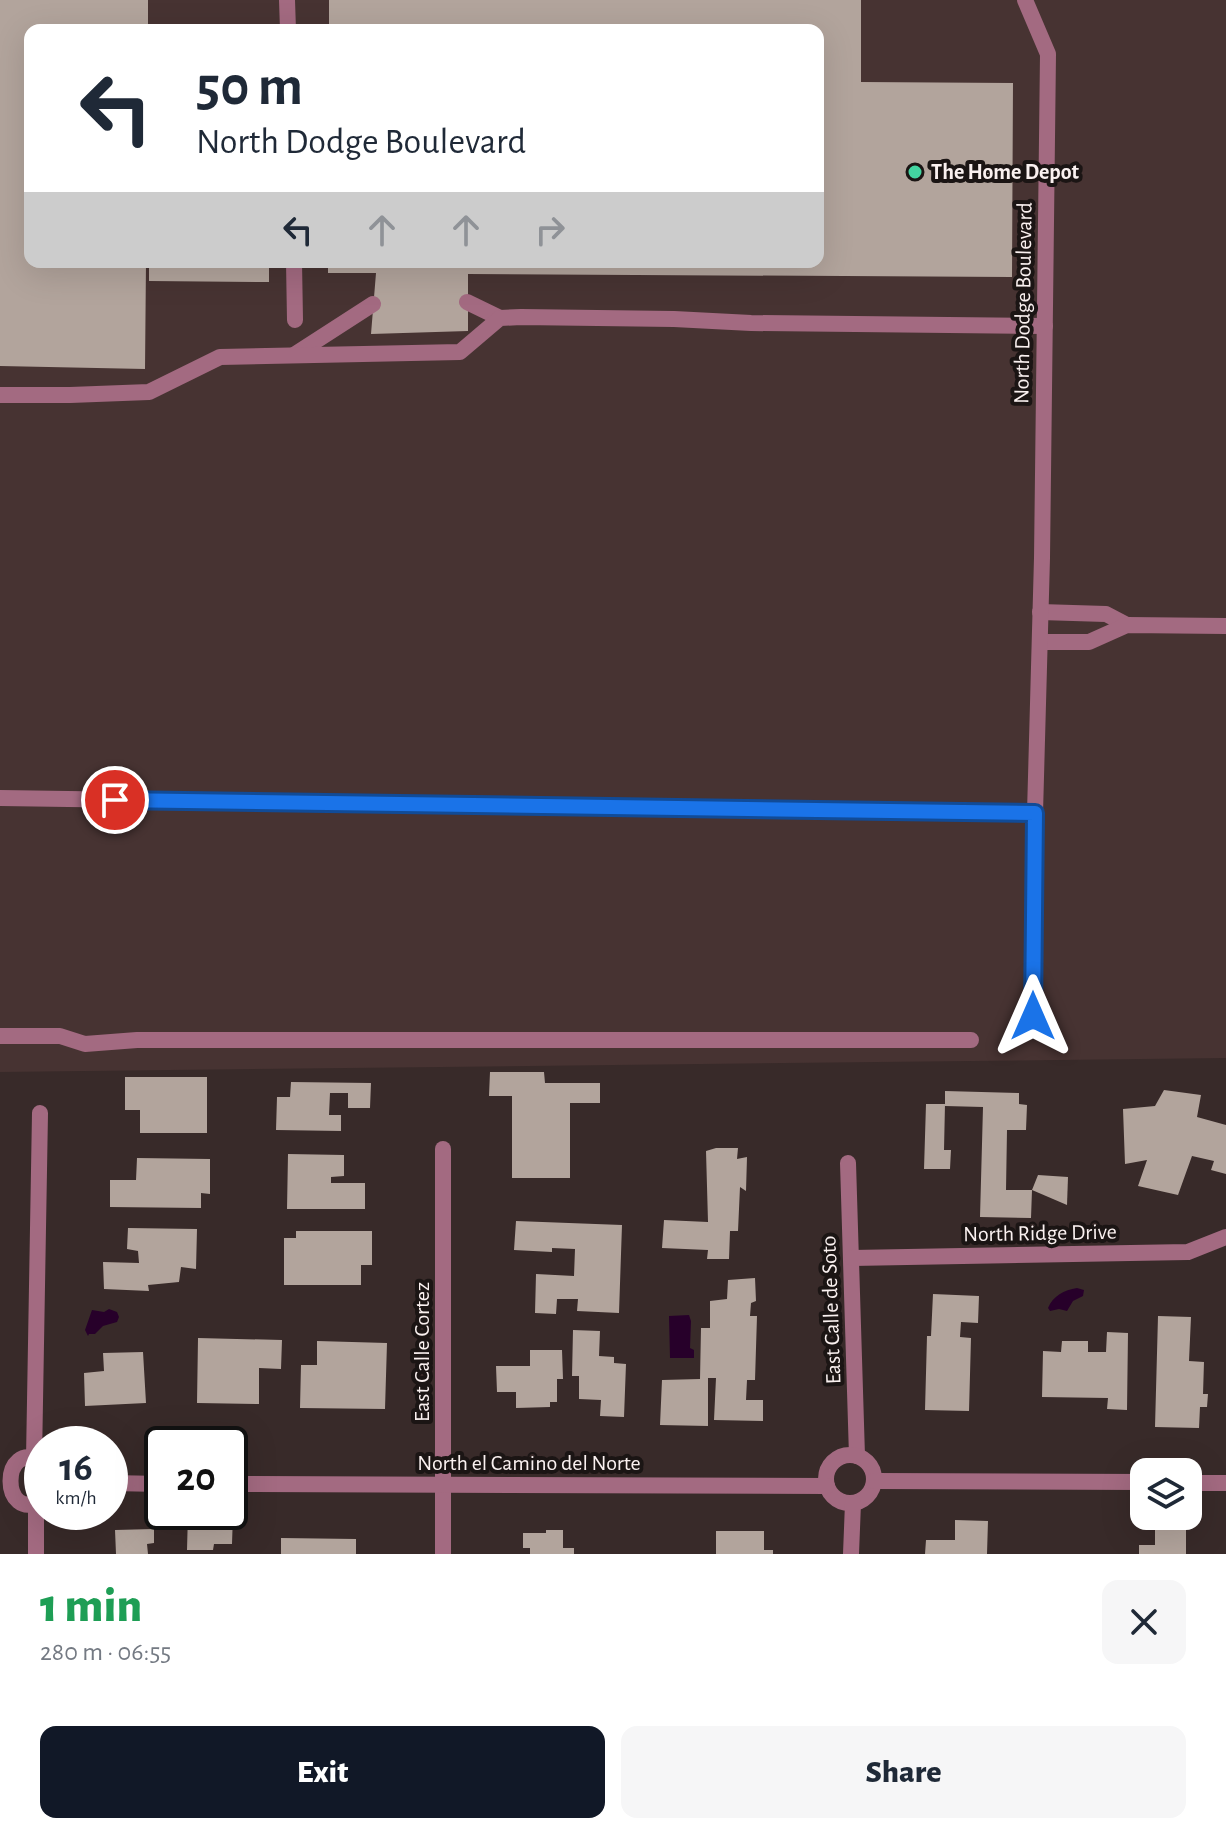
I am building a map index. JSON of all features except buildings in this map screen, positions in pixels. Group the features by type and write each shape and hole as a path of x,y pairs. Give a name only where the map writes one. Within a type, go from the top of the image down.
{"street":[{"path":"287,0 288,24"},
{"name":"North Dodge Boulevard","path":"1025,0 1048,54 1033,1016"},
{"path":"294,268 295,320"},
{"path":"467,302 500,318 1045,326"},
{"path":"294,355 373,304"},
{"path":"0,395 149,392 220,357 460,352 500,318"},
{"path":"1040,612 1106,614 1127,625"},
{"path":"1040,642 1089,642 1127,625 1226,626"},
{"path":"0,798 1035,813"},
{"path":"0,1036 60,1036 85,1044 137,1040 971,1040"},
{"path":"38,1426 40,1113"},
{"name":"East Calle Cortez","path":"443,1149 443,1554"},
{"name":"East Calle de Soto","path":"848,1163 857,1456"},
{"name":"North Ridge Drive","path":"852,1258 1188,1252 1226,1237"},
{"path":"844,1456 857,1456 870,1466 874,1481 867,1496 853,1503 844,1503 830,1494 826,1478 831,1464 844,1456"},
{"path":"24,1459 15,1462 3,1482 16,1501 24,1503"},
{"path":"874,1481 1130,1482"},
{"path":"1202,1483 1226,1483"},
{"name":"North el Camino del Norte","path":"248,1484 827,1486"},
{"path":"851,1554 853,1503"},
{"path":"36,1554 37,1530"}],"shaded area":[{"path":"0,0 1226,0 1226,1058 0,1072"},
{"path":"1077,1288 1084,1290 1083,1296 1073,1301 1067,1311 1050,1311 1048,1308 1056,1297"},
{"path":"109,1309 117,1312 117,1322 103,1326 88,1336 85,1330 92,1310 104,1312"},
{"path":"689,1315 690,1348 694,1350 694,1358 670,1358 669,1316"}],"place":[{"name":"The Home Depot","path":"915,172"}],"route":[{"path":"115,800 1035,813 1033,1016"}]}
